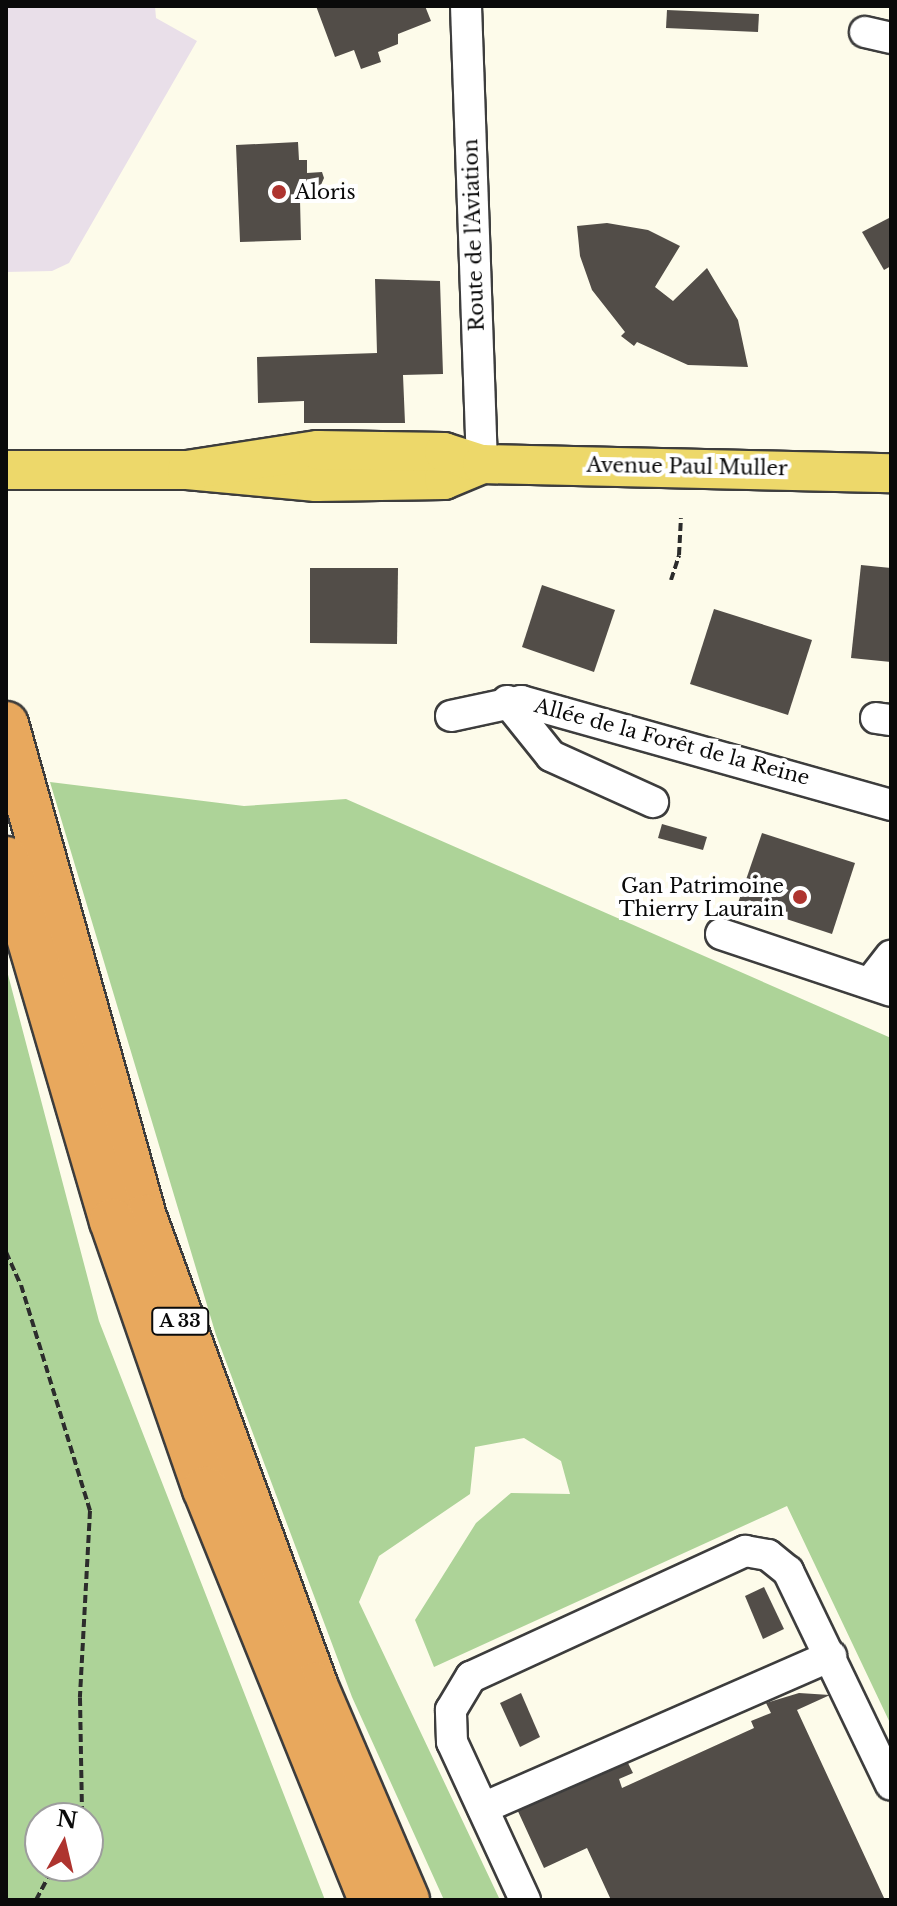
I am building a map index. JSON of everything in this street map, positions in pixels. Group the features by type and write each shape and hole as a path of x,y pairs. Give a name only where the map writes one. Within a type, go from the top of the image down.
{"highway":[{"name":"A 33","path":"6,724 80,1004 149,1232 309,1671 407,1900"},
{"name":"A 33","path":"6,859 112,1221 200,1474 371,1900"}],"main road":[{"name":"Avenue Paul Muller","path":"6,470 187,470 318,450 444,452 482,464 891,473"}],"street":[{"name":"Route de l'Aviation","path":"466,6 482,464"},
{"name":"Allée de la Forêt de la Reine","path":"451,716 507,701 622,726 891,805"},
{"path":"507,701 551,756 653,802"},
{"path":"721,934 881,986 891,956"},
{"path":"525,1900 452,1742 451,1710 471,1677 745,1551 768,1555 788,1571 891,1785"},
{"path":"483,1808 831,1656"}],"path":[{"path":"671,580 679,555 681,518"},
{"path":"6,1244 90,1511 80,1698 82,1802"},
{"path":"6,1252 21,1285"},
{"path":"36,1900 46,1882"}],"shaded area":[{"path":"6,6 155,6 156,18 197,41 69,263 52,271 6,272"}],"green space":[{"path":"50,782 244,806 346,799 891,1038 891,1725 787,1506 434,1667 415,1620 476,1523 511,1493 570,1494 561,1461 524,1438 475,1447 470,1494 379,1556 359,1602 500,1900 444,1900 352,1697 216,1335"},
{"path":"6,967 99,1321 325,1900 6,1900"}],"building":[{"path":"316,6 425,6 431,21 398,34 398,44 378,52 381,62 361,69 354,50 335,57"},
{"path":"667,10 759,14 758,32 666,28"},
{"name":"Aloris","path":"298,142 299,160 307,160 307,173 322,172 324,178 316,196 300,200 301,240 240,242 236,145"},
{"path":"889,218 891,266 884,270 862,232"},
{"path":"607,223 648,230 680,246 655,287 673,301 707,268 738,320 748,367 688,365 637,342 634,346 621,336 625,332 592,290 580,256 577,226"},
{"path":"375,279 440,281 443,374 403,375 405,423 304,423 304,401 258,403 257,357 377,353"},
{"path":"861,565 891,568 891,662 851,658"},
{"path":"310,568 398,568 397,644 310,643"},
{"path":"542,585 615,610 594,672 522,647"},
{"path":"714,609 812,640 788,715 690,684"},
{"path":"662,824 707,837 703,850 658,838"},
{"path":"762,833 855,863 832,934 738,903"},
{"path":"764,1587 784,1629 763,1639 745,1596"},
{"path":"521,1693 540,1737 520,1747 500,1703"},
{"path":"799,1693 830,1695 797,1710 885,1900 611,1900 587,1848 544,1868 516,1807 627,1761 633,1773 619,1779 622,1788 754,1728 751,1721 771,1713 766,1703"}],"place":[{"name":"Aloris","path":"279,192"},
{"name":"Gan Patrimoine Thierry Laurain","path":"800,897"}]}
